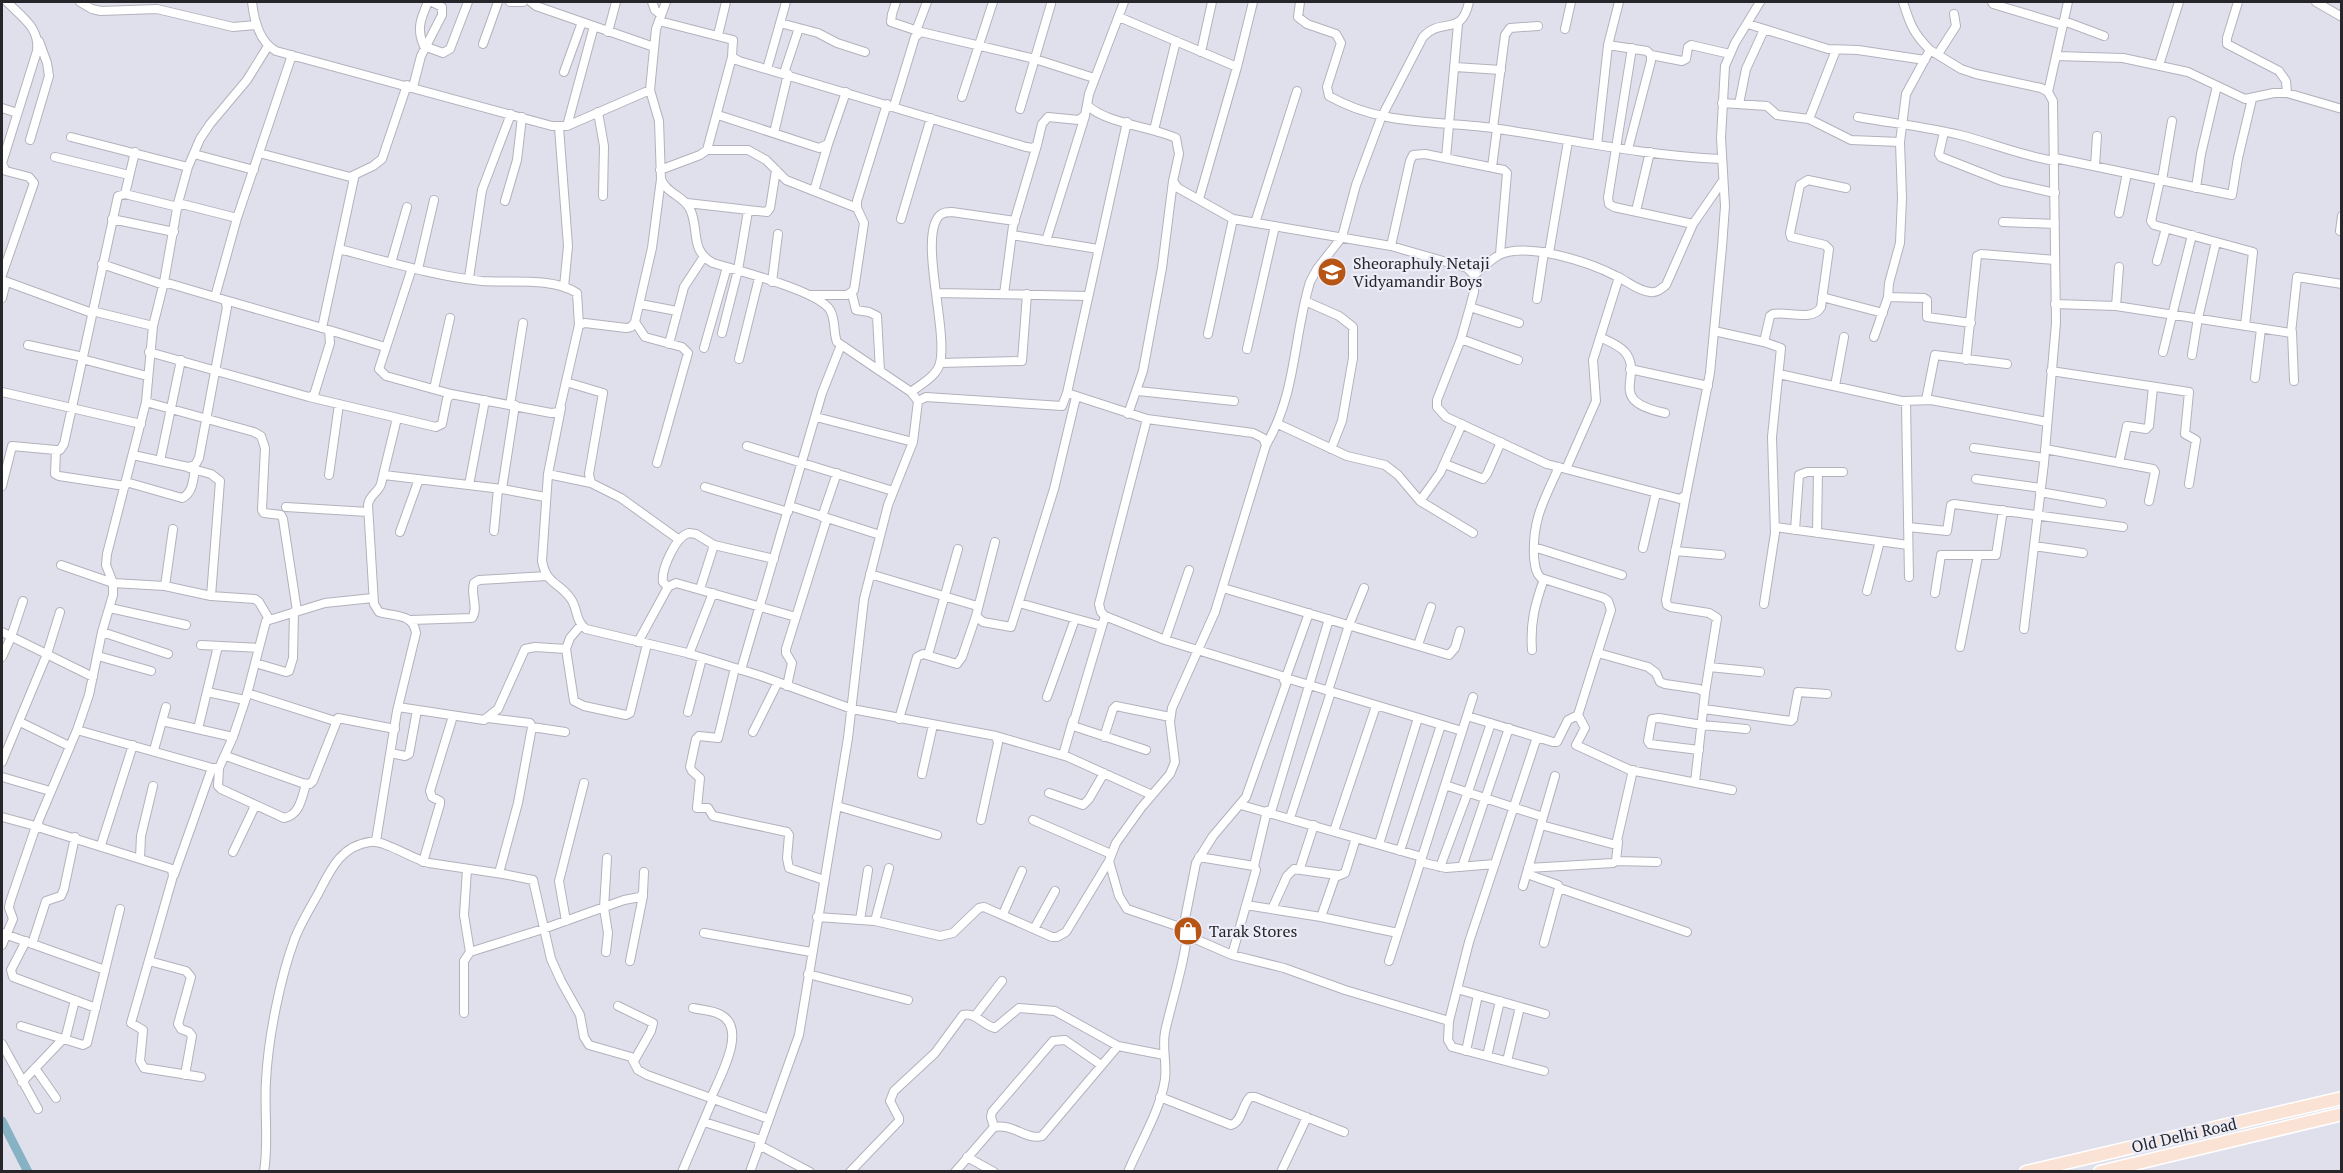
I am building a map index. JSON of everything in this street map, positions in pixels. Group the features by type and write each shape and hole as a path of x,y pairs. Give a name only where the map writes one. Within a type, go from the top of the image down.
{"main road":[{"name":"Old Delhi Road","path":"2026,1172 2342,1098"},
{"name":"Old Delhi Road","path":"2100,1172 2342,1114"}],"street":[{"path":"7,2 36,32 50,76 30,141"},
{"path":"80,2 100,12 157,9 233,27 257,25"},
{"path":"252,2 257,25 268,46 292,55 563,127 650,90"},
{"path":"260,153 352,176 373,166 382,159 424,46 442,15 442,7 430,2 419,26 420,37 424,46 439,52 447,52 468,2"},
{"path":"483,44 498,2"},
{"path":"510,2 524,2"},
{"path":"531,2 536,6 654,47"},
{"path":"608,32 616,2"},
{"path":"652,2 660,18 733,40 732,57 707,150"},
{"path":"579,325 585,323 631,327 635,322 640,304 652,248 661,179 659,121 650,90 654,47 666,2"},
{"path":"718,35 726,2"},
{"path":"767,69 786,2"},
{"path":"896,2 891,22 919,32 1035,59 1094,78"},
{"path":"880,371 878,316 856,310 852,294 864,223 857,208 859,191 915,37 919,32 927,2"},
{"path":"962,97 993,2"},
{"path":"1046,241 1085,115 1094,78 1124,2"},
{"path":"1202,52 1212,2"},
{"path":"1199,199 1253,2"},
{"path":"1300,2 1298,17 1302,21 1336,34 1340,38 1341,43 1327,87 1329,96 1381,118 1495,128 1684,157 1721,159"},
{"path":"818,917 875,921 940,936 953,933 979,908 990,908 1052,937 1063,935 1110,858 1116,843 1170,774 1175,762 1170,717 1172,708 1223,588 1266,445 1278,424 1293,374 1310,282 1317,269 1342,237 1356,185 1381,118 1423,37 1434,28 1458,24 1464,18 1469,2"},
{"path":"1565,29 1571,2"},
{"path":"1597,145 1608,45 1619,2"},
{"path":"1695,782 1705,693 1717,623 1714,615 1667,605 1666,600 1708,386 1724,225 1721,159 1725,66 1760,2"},
{"path":"1904,2 1916,36 1930,50 1961,69 2041,88 2048,92 2053,101 2055,304 2052,371 2041,490 2024,629"},
{"path":"1992,2 2104,36"},
{"path":"2048,92 2068,2"},
{"path":"2159,65 2179,2"},
{"path":"2238,2 2227,44 2279,71 2286,81 2287,93"},
{"path":"2316,2 2342,17"},
{"path":"1020,109 1051,4"},
{"path":"1938,54 1956,26 1954,14"},
{"path":"1119,16 1237,67"},
{"path":"564,72 582,22"},
{"path":"780,22 865,52"},
{"path":"1446,158 1458,24"},
{"path":"1748,24 1828,49 1858,50 1926,60"},
{"path":"564,287 568,246 563,127 594,26"},
{"path":"1492,168 1507,31 1510,28 1538,26"},
{"path":"774,133 798,28"},
{"path":"1739,104 1746,69 1764,30"},
{"path":"2,298 3,279 34,183 28,177 6,171 2,164 39,39"},
{"path":"1155,130 1176,41"},
{"path":"1608,45 1647,51 1651,55 1682,61 1686,59 1688,47 1691,45 1730,54"},
{"path":"2,945 4,934 13,919 9,908 10,902 39,818 77,730 110,608 113,583 106,564 107,554 146,402 153,326 188,166 210,124 247,80 268,46"},
{"path":"1632,48 1608,198 1609,204 1693,224"},
{"path":"1809,119 1836,50"},
{"path":"1874,337 1888,297 1889,282 1901,235 1900,142 1906,94 1930,50"},
{"path":"215,297 237,218 292,55"},
{"path":"1628,149 1651,55"},
{"path":"2056,56 2124,58 2188,72 2245,99 2274,93 2287,93 2342,109"},
{"path":"732,57 1026,147 1033,148 1037,145"},
{"path":"1455,67 1501,70"},
{"path":"2196,188 2201,154 2217,86"},
{"path":"1255,223 1297,91"},
{"path":"814,191 846,92"},
{"path":"1858,117 1944,132 2010,149 2027,157 2095,166 2232,195 2238,158 2253,99"},
{"path":"1722,103 1767,106 1777,115 1809,119 1851,140 1900,142"},
{"path":"1087,105 1101,115 1176,138 1179,145 1162,268 1138,391 1128,414"},
{"path":"2,108 17,113"},
{"path":"598,112 604,146 603,196"},
{"path":"469,278 482,190 511,114"},
{"path":"718,115 819,148 828,144"},
{"path":"1004,294 1015,221 1042,124 1048,117 1079,120 1085,115"},
{"path":"504,201 519,150 522,117"},
{"path":"901,219 931,118"},
{"path":"2172,121 2151,221 2154,225 2250,250 2254,255 2245,326"},
{"path":"918,401 926,397 1062,406 1067,393 1127,122"},
{"path":"1944,132 1939,154 1941,157 2002,181 2055,193"},
{"path":"2095,166 2097,136"},
{"path":"71,137 188,166"},
{"path":"1537,299 1568,141"},
{"path":"660,170 700,155 707,150 748,150 757,154 786,180 857,208"},
{"path":"1636,211 1650,152"},
{"path":"125,194 135,153"},
{"path":"194,154 254,170"},
{"path":"1391,246 1410,161 1413,155 1419,154 1507,173 1500,254"},
{"path":"55,157 129,175"},
{"path":"661,179 664,187 687,203 767,212 770,208 776,170"},
{"path":"2119,213 2127,173"},
{"path":"309,397 314,395 317,389 330,343 326,329 339,249 354,181 352,176"},
{"path":"1764,342 1770,316 1773,314 1816,314 1821,307 1829,249 1825,245 1795,240 1790,233 1800,185 1808,180 1846,188"},
{"path":"1173,182 1178,188 1233,219 1391,246 1467,268 1473,275 1474,292 1461,339 1437,400 1437,407 1446,417 1547,464 1680,499 1686,495"},
{"path":"1473,275 1500,254 1513,251 1546,252 1588,264 1643,290 1652,292 1660,290 1666,285 1693,224 1722,182"},
{"path":"2,486 12,446 60,450 64,444 117,196 125,194 237,218"},
{"path":"434,200 415,269 385,347 380,364 381,373 451,394 551,413 559,412 561,408"},
{"path":"687,203 693,217 698,250 703,258 809,294 825,304 834,318 834,336 841,345 911,392 918,401 913,442 893,490 864,599 852,709 799,1035 750,1172"},
{"path":"391,263 407,207"},
{"path":"722,333 738,270 748,211"},
{"path":"911,392 932,375 940,363 932,241 939,216 952,212 1015,221"},
{"path":"2340,231 2342,216"},
{"path":"111,219 174,232"},
{"path":"1208,334 1233,219"},
{"path":"2003,222 2055,224"},
{"path":"1248,349 1275,226"},
{"path":"2157,261 2166,228"},
{"path":"772,282 778,234"},
{"path":"1012,235 1098,249"},
{"path":"2163,352 2192,235"},
{"path":"2192,355 2198,318 2216,242"},
{"path":"339,249 415,269 482,281 518,280 564,287 577,293 579,325 548,474 542,561 547,576 572,600 581,625 586,629 689,654 778,682 852,709 996,736 1063,755 1152,795"},
{"path":"1966,360 1977,256 1981,254 2055,260"},
{"path":"669,344 687,280 703,258"},
{"path":"102,264 385,347"},
{"path":"705,348 727,267"},
{"path":"2116,306 2119,267"},
{"path":"1467,716 1557,742 1568,720 1578,715 1611,610 1608,601 1604,598 1544,579 1536,572 1534,547 1536,519 1596,401 1592,369 1619,277"},
{"path":"2294,381 2292,332 2297,277 2342,284"},
{"path":"739,359 759,278"},
{"path":"3,279 92,312 153,326"},
{"path":"937,293 1088,296"},
{"path":"809,294 852,294"},
{"path":"940,363 1022,361 1027,294"},
{"path":"1822,297 1883,313"},
{"path":"1888,297 1924,298 1927,300 1927,317 1971,323"},
{"path":"56,450 54,468 55,474 59,476 125,484 182,498 187,496 191,488 191,468 199,458 227,307 225,300"},
{"path":"1305,301 1339,316 1353,327 1353,358 1342,421 1331,449"},
{"path":"640,304 677,311"},
{"path":"2055,304 2116,306 2292,332"},
{"path":"1470,307 1519,323"},
{"path":"434,389 450,318"},
{"path":"635,322 645,337 687,349 688,358 657,463"},
{"path":"494,531 523,323"},
{"path":"2254,378 2260,329"},
{"path":"1714,331 1781,348 1772,452 1775,527 1764,604"},
{"path":"1600,337 1623,350 1630,369 1628,389 1630,395 1640,405 1665,413"},
{"path":"1835,386 1845,337"},
{"path":"1461,339 1518,360"},
{"path":"28,345 147,376"},
{"path":"824,880 789,868 787,858 789,835 787,832 713,816 710,812 696,808 700,778 692,771 692,760 699,736 715,739 720,734 829,375 841,345"},
{"path":"149,352 309,397 436,427 442,424 447,399 451,394"},
{"path":"1926,399 1934,356 2007,364"},
{"path":"160,461 181,360"},
{"path":"1630,369 1708,386"},
{"path":"2052,371 2190,392 2185,434 2196,440 2189,484"},
{"path":"1779,374 1904,401 1926,399 2047,422"},
{"path":"566,382 603,393 590,474 591,483"},
{"path":"2119,463 2127,426 2146,429 2149,426 2153,387"},
{"path":"1138,391 1234,401"},
{"path":"2,392 141,424"},
{"path":"1067,393 1147,419 1253,433 1263,438 1266,445"},
{"path":"976,616 983,622 1011,627 1054,489 1076,397"},
{"path":"469,485 485,400"},
{"path":"1904,401 1906,404 1909,578"},
{"path":"146,402 254,432 261,436 264,442 262,510 264,513 281,515 283,519 296,612 293,658 289,671 255,663"},
{"path":"329,475 339,404"},
{"path":"816,417 913,442"},
{"path":"376,842 398,707 416,640 415,626 411,620 379,612 373,598 369,500 380,488 397,418"},
{"path":"1147,419 1099,604 1105,616 1198,651 1462,731"},
{"path":"1278,424 1353,458 1377,462 1392,470 1420,501 1473,533"},
{"path":"1420,501 1445,464 1462,424"},
{"path":"1445,464 1483,479 1501,442"},
{"path":"747,446 893,490"},
{"path":"1974,448 2044,458"},
{"path":"2045,449 2155,470 2149,501"},
{"path":"133,455 191,468 211,474 220,481 211,596"},
{"path":"1796,530 1799,475 1807,472 1843,472"},
{"path":"1817,532 1818,472"},
{"path":"787,686 792,663 786,649 837,473"},
{"path":"548,474 591,483 621,498 678,539"},
{"path":"384,475 546,497"},
{"path":"400,532 419,479"},
{"path":"1976,479 2102,503"},
{"path":"705,487 824,517 880,535"},
{"path":"1642,548 1656,493"},
{"path":"1908,527 1947,531 1952,504 2123,527"},
{"path":"286,507 368,512"},
{"path":"1935,593 1941,555 1996,555 2002,510"},
{"path":"1775,527 1908,545"},
{"path":"165,586 173,529"},
{"path":"668,587 662,578 678,539 689,533 696,534 714,545 774,559"},
{"path":"1867,591 1880,541"},
{"path":"899,719 919,654 952,664 960,661 976,616 995,542"},
{"path":"700,589 714,545"},
{"path":"2034,546 2083,553"},
{"path":"1534,547 1622,575"},
{"path":"928,655 958,549"},
{"path":"1675,551 1721,555"},
{"path":"1960,647 1978,556"},
{"path":"61,565 113,583 165,586 211,596 255,599 269,619"},
{"path":"1165,640 1189,570"},
{"path":"870,574 977,606"},
{"path":"411,620 472,618 475,610 472,587 479,580 547,576"},
{"path":"1532,650 1530,629 1533,611 1544,579"},
{"path":"581,625 570,638 567,649 574,701 584,706 626,715 630,713 643,643 668,587 676,583 796,617"},
{"path":"1223,588 1449,655 1455,648 1460,631"},
{"path":"1290,818 1349,625 1364,588"},
{"path":"689,654 713,593"},
{"path":"201,1077 149,1070 141,1065 144,1030 131,1023 173,876 216,768 226,756 233,737 246,697 264,625 269,619 333,602 373,598"},
{"path":"2,657 23,601"},
{"path":"1019,603 1102,626"},
{"path":"1418,645 1431,607"},
{"path":"110,608 186,625"},
{"path":"2,762 47,654 60,612"},
{"path":"1128,1172 1161,1097 1166,1069 1165,1032 1192,877 1199,857 1213,836 1241,805 1250,789 1309,613"},
{"path":"1063,755 1105,616"},
{"path":"1047,697 1075,619"},
{"path":"1232,955 1255,876 1254,866 1269,812 1329,619"},
{"path":"2,632 93,677"},
{"path":"102,632 168,654"},
{"path":"201,645 259,648"},
{"path":"198,729 218,646"},
{"path":"398,707 478,720 488,717 498,709 525,649 535,647 567,649"},
{"path":"1598,653 1648,667 1656,673 1660,682 1665,684 1699,689 1705,693"},
{"path":"98,656 150,671"},
{"path":"688,712 702,658"},
{"path":"1709,667 1760,672"},
{"path":"753,732 778,682"},
{"path":"207,692 246,697 335,721 342,718 395,729"},
{"path":"1704,709 1791,721 1798,692 1827,694"},
{"path":"1389,961 1473,696"},
{"path":"1104,737 1116,706 1170,717"},
{"path":"1334,831 1376,706"},
{"path":"154,750 166,707"},
{"path":"391,753 405,756 410,754 417,710"},
{"path":"1578,715 1585,728 1577,742 1578,748 1633,770 1732,790"},
{"path":"423,862 440,804 440,801 432,796 430,791 453,716"},
{"path":"488,717 530,723 532,727 566,732"},
{"path":"1378,844 1418,718"},
{"path":"1699,750 1650,744 1648,735 1652,719 1746,729"},
{"path":"1073,720 1076,727 1146,750"},
{"path":"162,721 233,737"},
{"path":"226,756 306,784 313,781 335,721"},
{"path":"20,722 69,746"},
{"path":"1440,867 1491,723"},
{"path":"922,774 933,725"},
{"path":"1400,851 1441,725"},
{"path":"499,873 518,803 532,727"},
{"path":"1462,867 1509,728"},
{"path":"77,730 216,768"},
{"path":"981,820 998,743 996,736"},
{"path":"1537,737 1469,942 1449,1021 1448,1044 1466,1051 1544,1071"},
{"path":"101,845 133,745"},
{"path":"216,768 218,786 221,789 279,817 289,818 298,810 306,784"},
{"path":"1616,861 1633,770"},
{"path":"1049,793 1083,804 1089,799 1104,773"},
{"path":"1523,886 1555,776"},
{"path":"2,777 50,791"},
{"path":"566,921 559,881 584,783"},
{"path":"1445,784 1514,807 1542,821 1612,845 1618,842"},
{"path":"140,858 141,836 153,786"},
{"path":"1241,805 1378,844 1440,867 1495,864"},
{"path":"233,852 255,806"},
{"path":"837,806 937,835"},
{"path":"2,817 75,837 172,869 173,876"},
{"path":"1034,820 1110,858"},
{"path":"1300,868 1314,825"},
{"path":"75,837 61,896 46,901 29,943 11,970 12,975 96,1008"},
{"path":"1272,909 1290,872 1300,868 1337,875 1345,873 1356,838"},
{"path":"264,1172 267,1067 284,971 295,939 339,856 349,849 376,842 423,862 533,880 551,959 582,1020 586,1042 589,1045 627,1055 634,1061 641,1073 769,1119"},
{"path":"1199,857 1254,866"},
{"path":"606,952 608,928 604,908 607,858"},
{"path":"1110,858 1119,896 1127,909 1184,932 1232,955 1284,968 1345,990 1449,1021"},
{"path":"1528,871 1616,861 1657,862"},
{"path":"467,868 464,915 470,952"},
{"path":"875,921 890,868"},
{"path":"860,920 868,870"},
{"path":"1528,871 1558,885 1559,888 1687,932"},
{"path":"630,961 643,896 644,872"},
{"path":"1003,914 1022,872"},
{"path":"1321,917 1337,875"},
{"path":"1545,943 1559,888"},
{"path":"1034,928 1055,891"},
{"path":"464,1013 464,961 470,952 643,896"},
{"path":"1246,905 1398,933"},
{"path":"21,1026 83,1045 87,1043 120,909"},
{"path":"704,933 811,952"},
{"path":"4,934 105,970"},
{"path":"149,961 186,971 191,976 178,1024 181,1029 192,1036 185,1075"},
{"path":"808,974 908,1000"},
{"path":"975,1016 1002,981"},
{"path":"1457,989 1545,1014"},
{"path":"1466,1051 1478,995"},
{"path":"22,1082 64,1040 75,1000"},
{"path":"1487,1056 1500,1001"},
{"path":"618,1006 653,1023 634,1061"},
{"path":"1507,1061 1520,1007"},
{"path":"682,1172 704,1122 732,1042 732,1027 721,1014 693,1008"},
{"path":"850,1172 899,1121 890,1101 894,1090 935,1053 963,1015 975,1016 995,1028 1019,1008 1055,1011 1118,1046 1164,1055"},
{"path":"994,1127 992,1112 1053,1041 1065,1040 1101,1065"},
{"path":"2,1044 38,1109"},
{"path":"955,1172 994,1127 1010,1127 1032,1137 1042,1136 1118,1046"},
{"path":"35,1068 56,1098"},
{"path":"1161,1097 1231,1125 1237,1122 1250,1097 1259,1098 1344,1132"},
{"path":"1281,1172 1307,1117"},
{"path":"704,1122 760,1142 810,1172"},
{"path":"967,1157 994,1172"}],"waterway":[{"path":"2,1121 28,1172"}],"place":[{"name":"Sheoraphuly Netaji Vidyamandir Boys","path":"1332,272"},
{"name":"Tarak Stores","path":"1188,931"}]}
